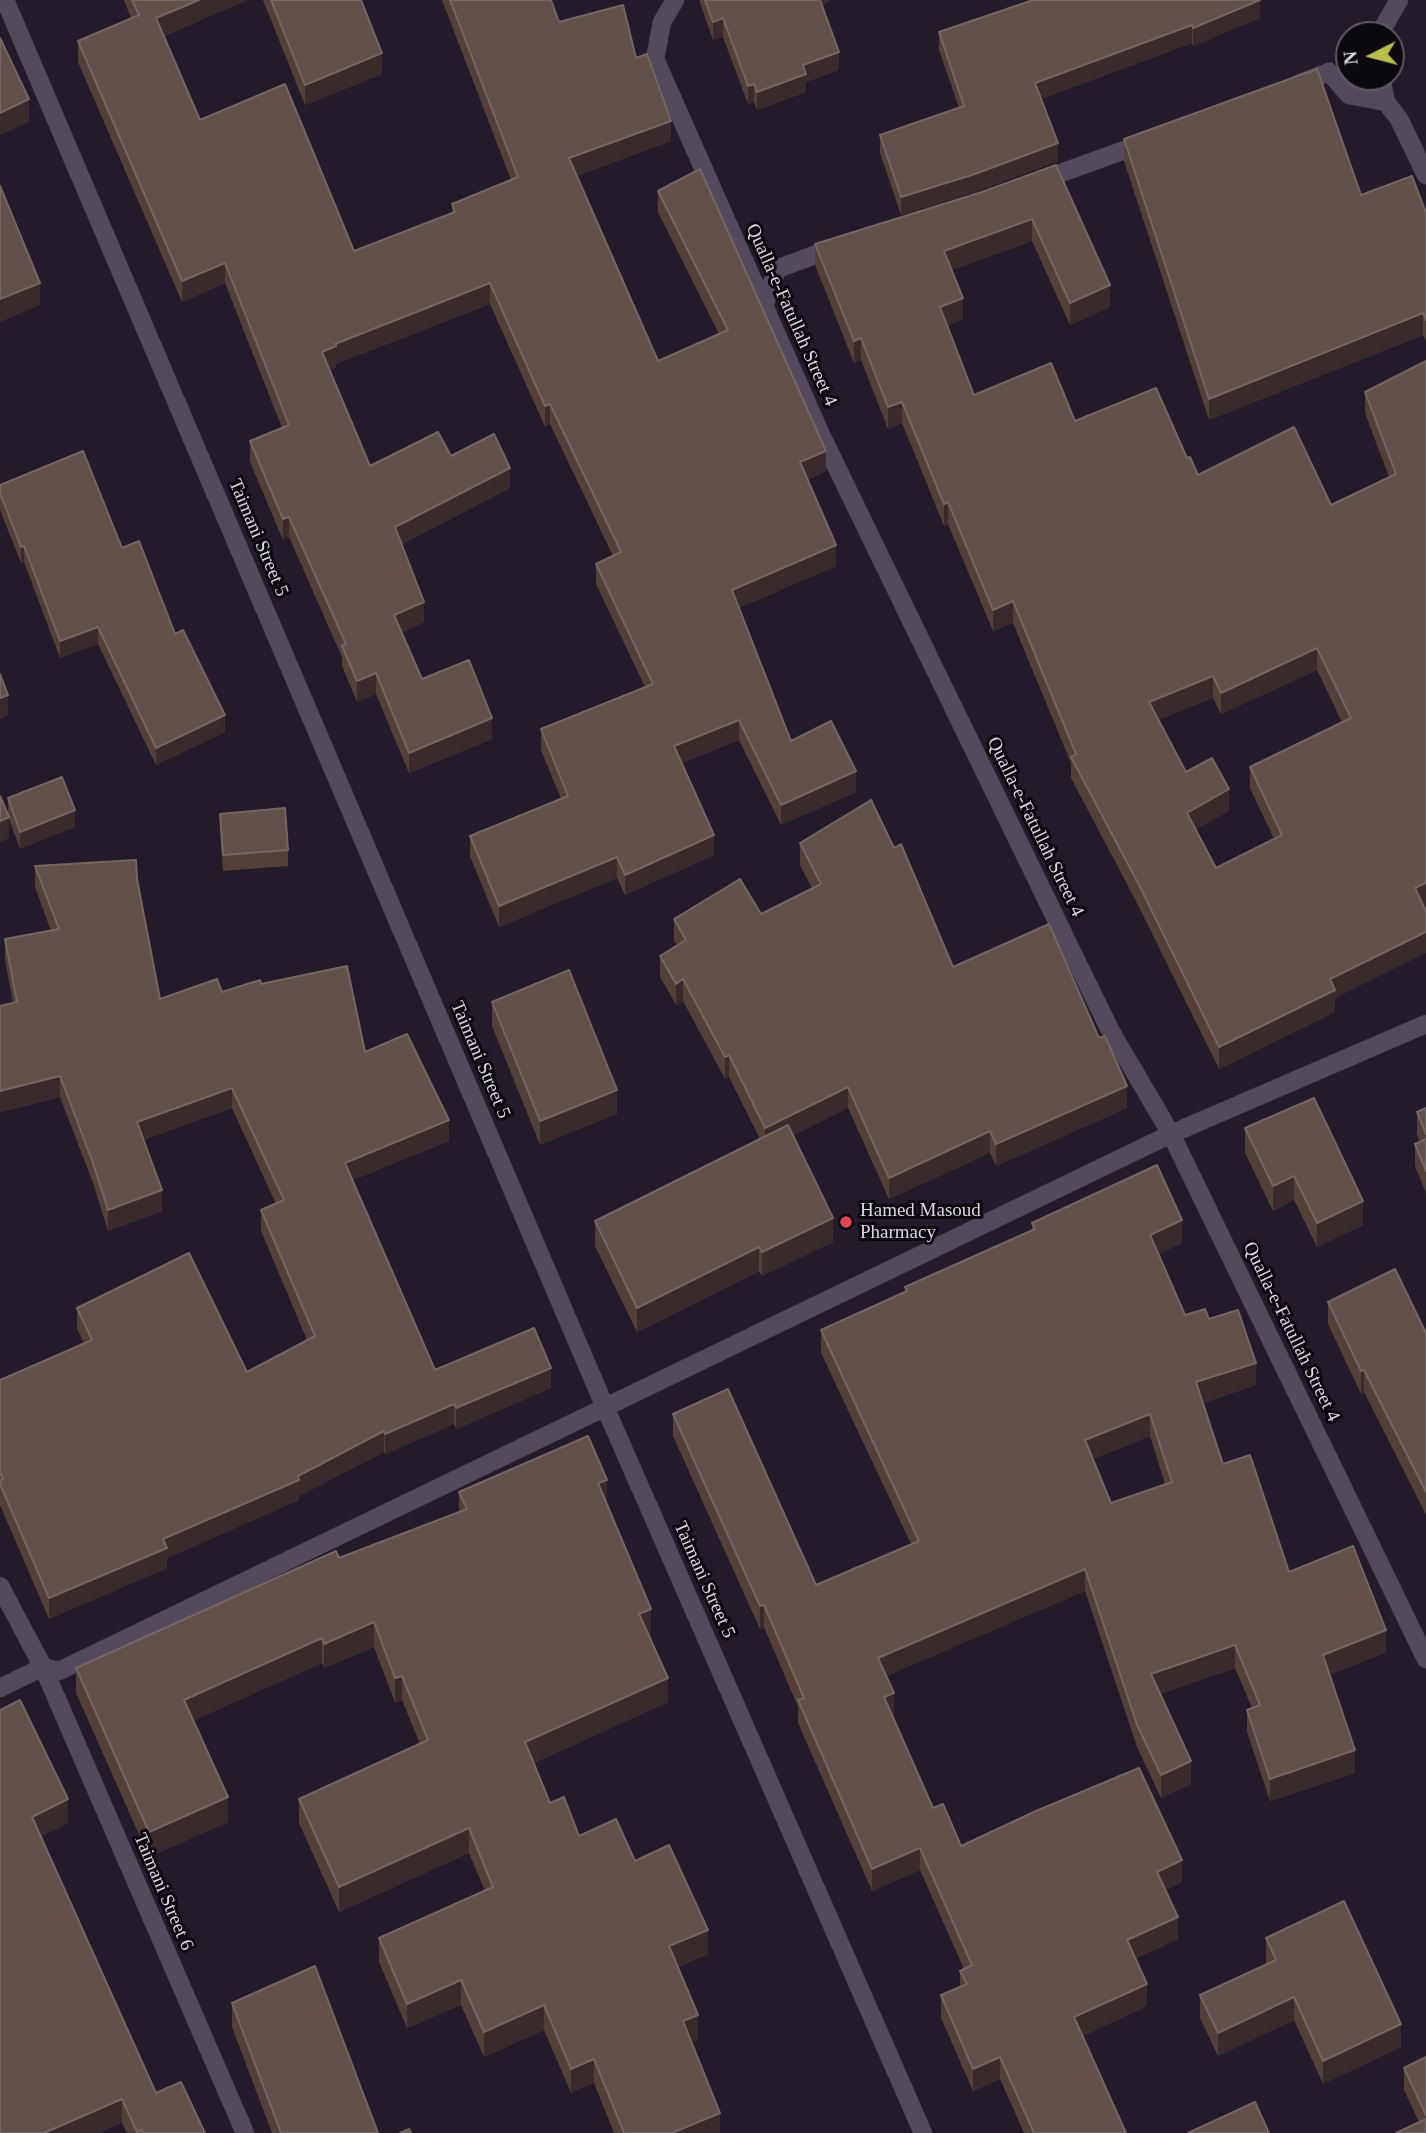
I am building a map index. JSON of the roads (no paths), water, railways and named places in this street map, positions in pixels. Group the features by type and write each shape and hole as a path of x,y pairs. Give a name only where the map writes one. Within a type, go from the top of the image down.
{"street":[{"name":"Taimani Street 5","path":"5,0 606,1407 923,2133"},
{"name":"Qualla-e-Fatullah Street 4","path":"675,0 662,22 655,59 822,437 1104,1018 1171,1134 1426,1659"},
{"path":"1387,21 1399,0"},
{"path":"1278,92 1329,72 1349,95 1386,102"},
{"path":"1384,91 1386,102 1399,119 1426,175"},
{"path":"1018,189 1163,136"},
{"path":"764,306 777,270 813,254 851,242"},
{"path":"0,1688 43,1667 59,1671 1171,1134 1426,1024"},
{"name":"Taimani Street 6","path":"0,1587 43,1667 245,2133"}],"place":[{"name":"Hamed Masoud Pharmacy","path":"846,1222"}]}
